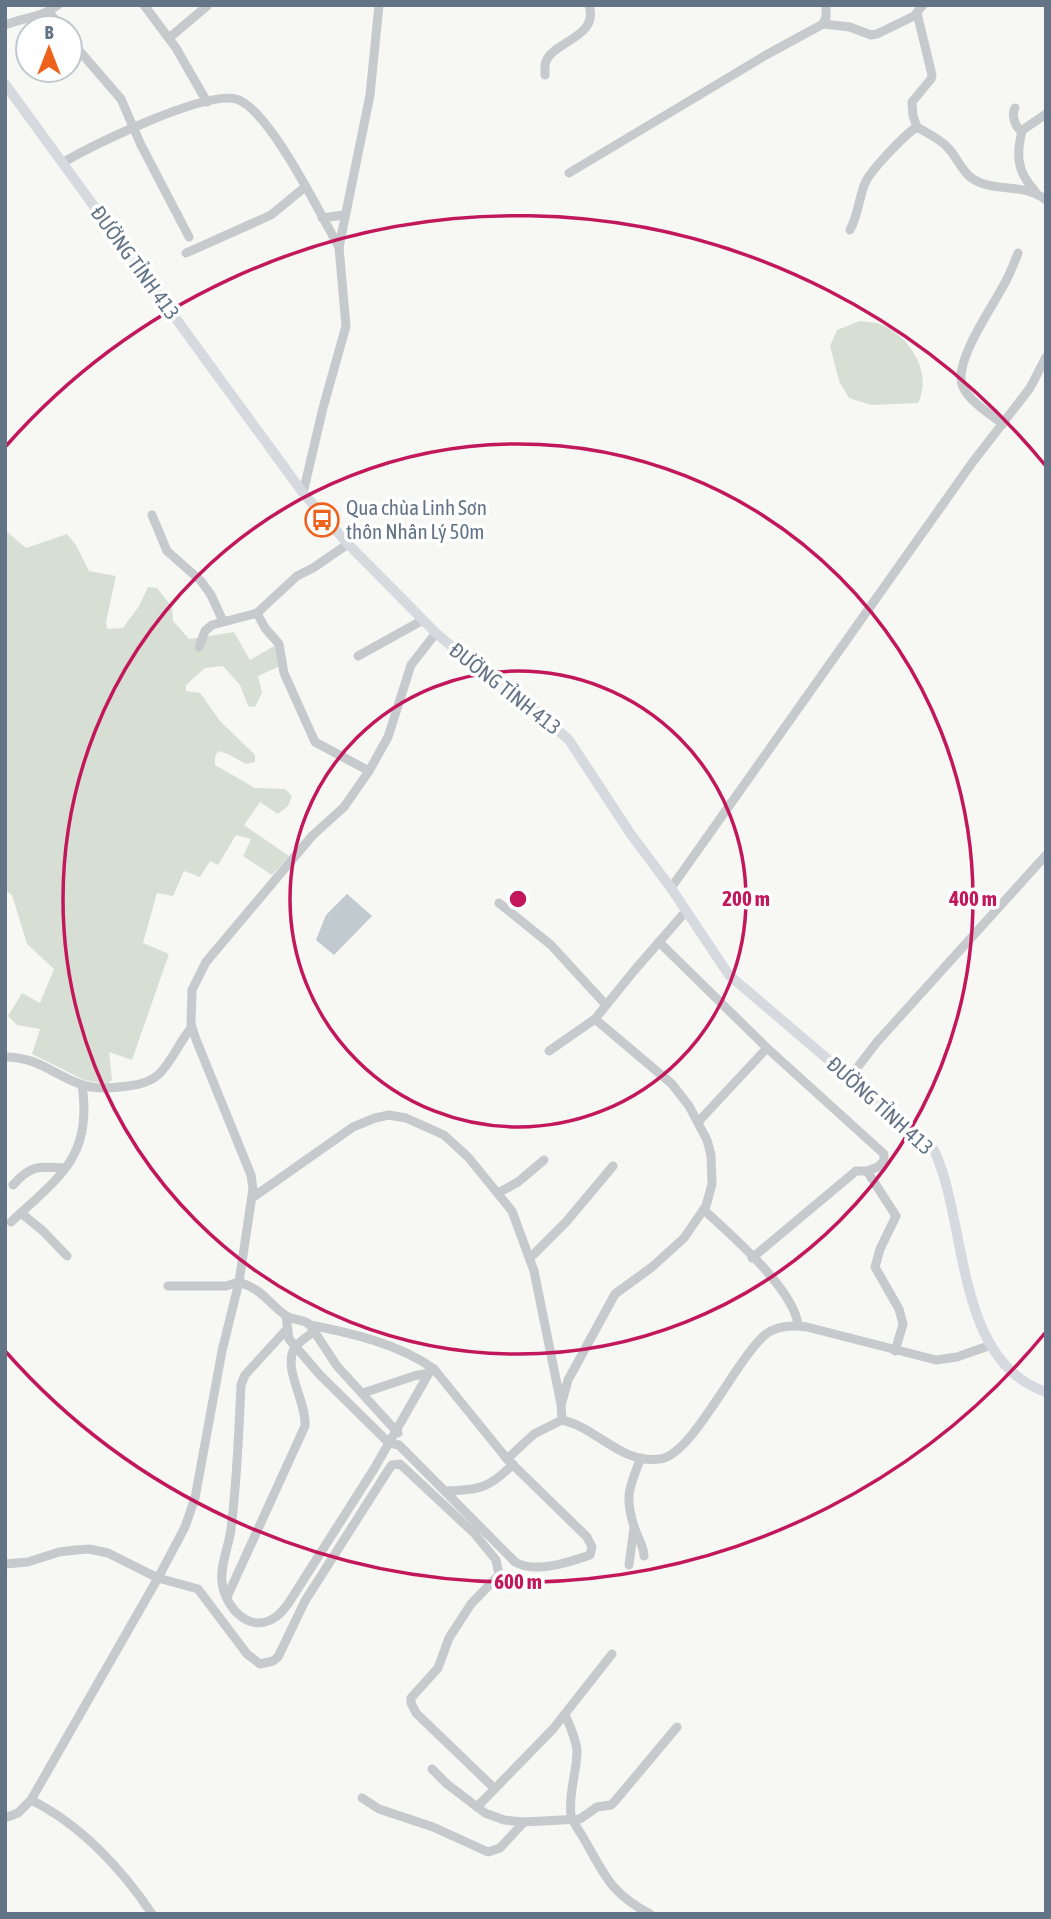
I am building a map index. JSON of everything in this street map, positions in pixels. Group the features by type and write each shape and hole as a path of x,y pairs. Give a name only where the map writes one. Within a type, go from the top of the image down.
{"main road":[{"name":"ĐƯỜNG TỈNH 413","path":"5,84 303,493 348,544 436,633 494,683 534,709 569,740 729,975 934,1150 948,1189 966,1281 991,1345 1010,1372 1025,1383 1046,1392"}],"street":[{"path":"5,25 33,19 58,5"},
{"path":"144,5 169,38 207,102"},
{"path":"303,493 346,326 339,247 370,95 379,5"},
{"path":"545,75 547,58 582,31 591,12 589,5"},
{"path":"569,173 822,24 826,18 826,5"},
{"path":"169,38 208,6"},
{"path":"822,24 836,24 871,35 920,9 932,75 912,102 917,127 949,149 964,172 973,179 1035,191"},
{"path":"84,56 121,99 189,237"},
{"path":"62,163 135,128 207,102 236,99 254,111 275,135 339,247"},
{"path":"1016,108 1013,113 1015,124 1019,131 1022,131"},
{"path":"1046,114 1022,131 1018,163 1021,174 1046,200"},
{"path":"850,230 865,183 874,169 908,132 917,127"},
{"path":"186,253 271,215 305,187"},
{"path":"322,219 344,215"},
{"path":"1003,424 978,405 964,390 961,378 970,344 1007,280 1018,253"},
{"path":"671,888 1030,388 1046,357"},
{"path":"152,515 167,551 201,581 223,621"},
{"path":"200,647 205,631 223,621 257,613 297,576 348,544"},
{"path":"257,613 279,645 284,673 316,742 369,771"},
{"path":"358,656 423,620"},
{"path":"5,1818 18,1813 31,1800 158,1578 185,1527 195,1498 222,1351 239,1282 252,1198 251,1175 192,1027 192,990 206,962 312,836 344,807 369,771 387,737 411,665 436,633"},
{"path":"850,1077 877,1042 1046,855"},
{"path":"499,903 551,945 606,1005"},
{"path":"549,1051 595,1019 686,911"},
{"path":"659,942 767,1048 884,1154 884,1160 878,1167 856,1171 752,1258"},
{"path":"561,1404 568,1380 615,1294 645,1273 678,1244 704,1210 710,1193 712,1170 707,1140 698,1122 672,1084 595,1019"},
{"path":"5,1057 44,1064 82,1085 105,1088 148,1082 165,1067 192,1027"},
{"path":"698,1122 767,1048"},
{"path":"11,1222 65,1168 78,1150 83,1134 85,1103 82,1085"},
{"path":"252,1198 353,1127 375,1118 389,1115 407,1118 444,1135 458,1145 512,1211 530,1258 538,1286 562,1420"},
{"path":"498,1194 518,1182 544,1160"},
{"path":"530,1258 543,1247 613,1166"},
{"path":"13,1185 30,1169 65,1168"},
{"path":"867,1171 896,1216 880,1248 876,1267 899,1309 903,1324 895,1351"},
{"path":"704,1210 779,1285 797,1314 798,1325"},
{"path":"21,1213 67,1256"},
{"path":"168,1286 226,1286 239,1282 258,1289 286,1316 306,1321 313,1328 329,1355 397,1430"},
{"path":"286,1316 289,1339 320,1375 445,1491 507,1555 521,1566 543,1567 590,1555 592,1547 587,1537 510,1462 421,1360 359,1336 313,1328"},
{"path":"445,1491 473,1490 495,1482 534,1434 562,1420 579,1424 602,1441 632,1457 662,1459 673,1455 691,1436 766,1334 778,1328 798,1325 936,1360 957,1357 991,1345"},
{"path":"227,1597 305,1426 306,1415 291,1361 295,1346 313,1328"},
{"path":"286,1330 242,1380 233,1511 222,1583 232,1608 250,1622 260,1623 277,1616 288,1604 394,1444 397,1430 432,1371"},
{"path":"363,1394 432,1371"},
{"path":"641,1458 628,1489 628,1500 644,1556"},
{"path":"5,1564 28,1562 59,1552 89,1549 108,1553 158,1578 198,1589 254,1661 260,1664 273,1661 283,1648 305,1601 389,1469 397,1463 406,1467 474,1533 499,1566 499,1575 475,1598 449,1638 438,1668 411,1698 416,1713 494,1788"},
{"path":"629,1564 634,1527"},
{"path":"477,1807 534,1751 612,1654"},
{"path":"565,1715 576,1741 577,1751 571,1807 573,1820 601,1872 612,1886 650,1914"},
{"path":"432,1769 447,1784 494,1818 524,1822 580,1819 597,1807 611,1805 677,1727"},
{"path":"362,1798 387,1812 433,1827 488,1852 500,1849 524,1822"},
{"path":"31,1800 73,1827 127,1879 152,1914"}],"shaded area":[{"path":"860,321 882,325 902,338 910,348 921,369 923,381 918,403 871,405 849,398 839,381 830,346 837,330"},
{"path":"5,530 26,548 67,534 76,545 89,571 116,576 106,622 107,629 123,628 139,606 148,587 157,588 172,607 173,621 189,639 234,632 250,660 276,645 281,650 278,667 258,676 262,693 255,707 248,706 240,685 223,666 205,668 186,685 186,691 200,693 220,721 255,755 255,762 246,764 218,751 215,765 255,788 285,789 292,796 288,806 278,814 260,802 244,825 289,856 272,875 243,856 251,839 236,835 218,865 210,861 200,877 184,871 173,896 157,893 143,943 169,954 132,1060 109,1052 112,1080 107,1084 84,1080 32,1054 40,1029 17,1025 8,1016 22,993 40,1003 54,969 27,944 12,895 5,890"},
{"path":"347,894 372,916 334,955 316,940 326,915"}],"place":[{"name":"Qua chùa Linh Sơn thôn Nhân Lý 50m","path":"322,520"}]}
